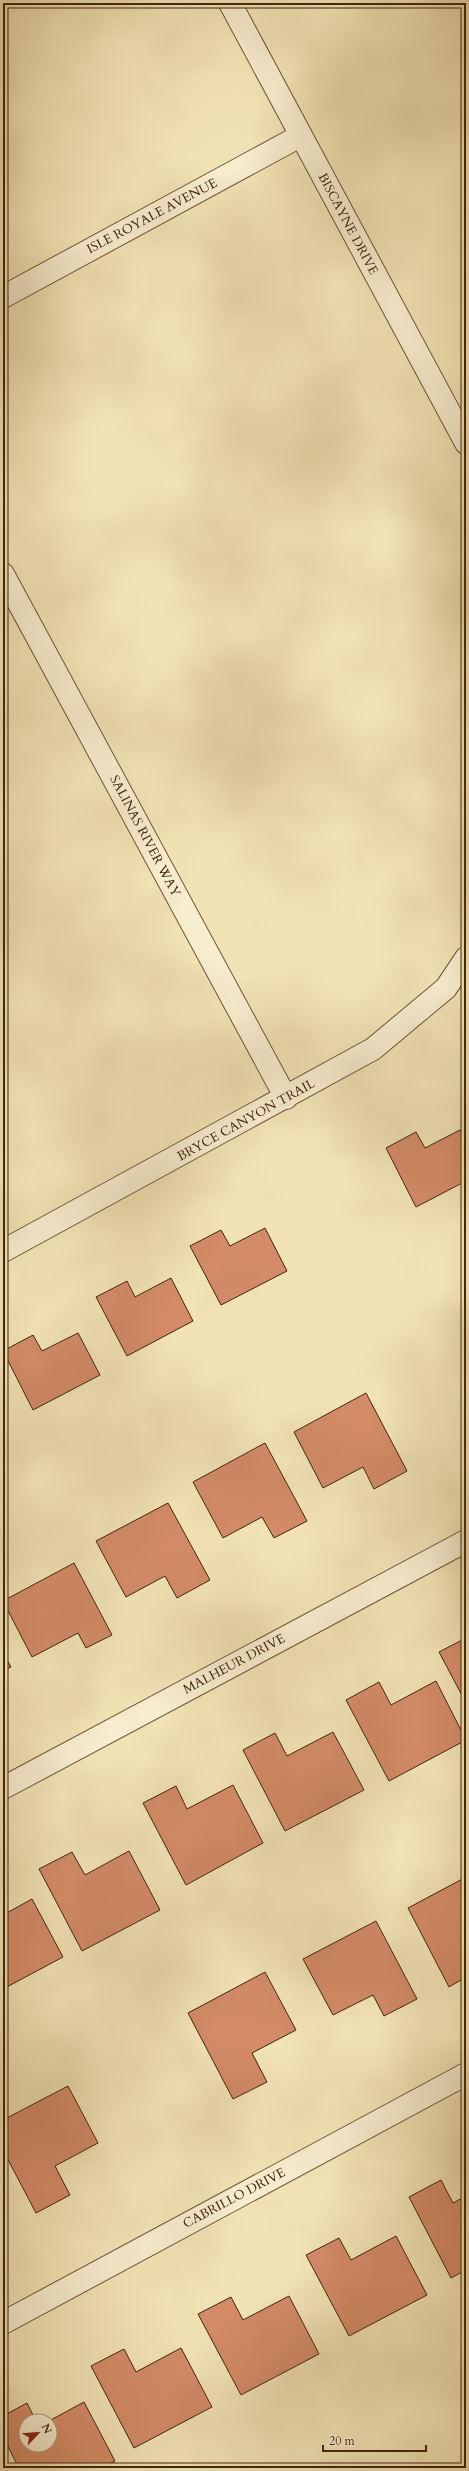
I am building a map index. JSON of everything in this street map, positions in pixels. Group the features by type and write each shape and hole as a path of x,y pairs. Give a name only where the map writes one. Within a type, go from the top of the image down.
{"street":[{"name":"BISCAYNE DRIVE","path":"230,3 466,443"},
{"name":"ISLE ROYALE AVENUE","path":"3,297 300,136"},
{"name":"SALINAS RIVER WAY","path":"3,574 286,1098"},
{"name":"BRYCE CANYON TRAIL","path":"3,1251 286,1098 373,1049 446,988 466,958"},
{"name":"MALHEUR DRIVE","path":"3,1788 466,1541"},
{"name":"CABRILLO DRIVE","path":"3,2323 466,2074"}],"building":[{"path":"460,1130 466,1141 466,1181 416,1207 386,1148 416,1132 425,1148"},
{"path":"265,1228 287,1271 221,1305 190,1246 221,1230 230,1246"},
{"path":"171,1278 193,1321 127,1356 96,1297 127,1281 135,1297"},
{"path":"78,1333 100,1375 33,1410 3,1351 33,1335 42,1351"},
{"path":"366,1393 407,1471 374,1489 363,1467 323,1488 294,1432"},
{"path":"265,1443 307,1521 274,1538 262,1517 223,1538 193,1482"},
{"path":"168,1503 210,1580 177,1598 165,1576 126,1597 96,1541"},
{"path":"74,1563 112,1635 86,1648 78,1633 32,1657 3,1601"},
{"path":"466,1638 466,1703 439,1652"},
{"path":"3,1653 11,1667 3,1671"},
{"path":"436,1681 466,1740 389,1781 346,1700 379,1682 391,1705"},
{"path":"333,1732 364,1790 285,1831 243,1750 275,1733 287,1756"},
{"path":"233,1785 263,1843 186,1885 143,1803 176,1786 187,1809"},
{"path":"129,1851 160,1910 82,1951 39,1869 72,1852 85,1875"},
{"path":"466,1877 466,1977 449,1987 408,1908"},
{"path":"32,1899 63,1957 3,1989 3,1915"},
{"path":"376,1921 417,1999 384,2016 373,1995 333,2015 303,1959"},
{"path":"265,1972 296,2030 252,2053 267,2082 233,2099 188,2013"},
{"path":"68,2086 98,2143 55,2166 70,2195 36,2213 3,2150 3,2120"},
{"path":"441,2180 453,2203 466,2196 466,2270 451,2278 409,2197"},
{"path":"396,2236 427,2295 349,2336 306,2255 339,2238 351,2260"},
{"path":"289,2296 319,2354 241,2395 198,2314 231,2297 243,2320"},
{"path":"181,2348 212,2407 134,2448 91,2366 124,2349 136,2372"},
{"path":"84,2402 115,2461 101,2468 19,2468 3,2437 3,2416 27,2403 32,2413 18,2413 18,2453 58,2453 58,2416"}]}
